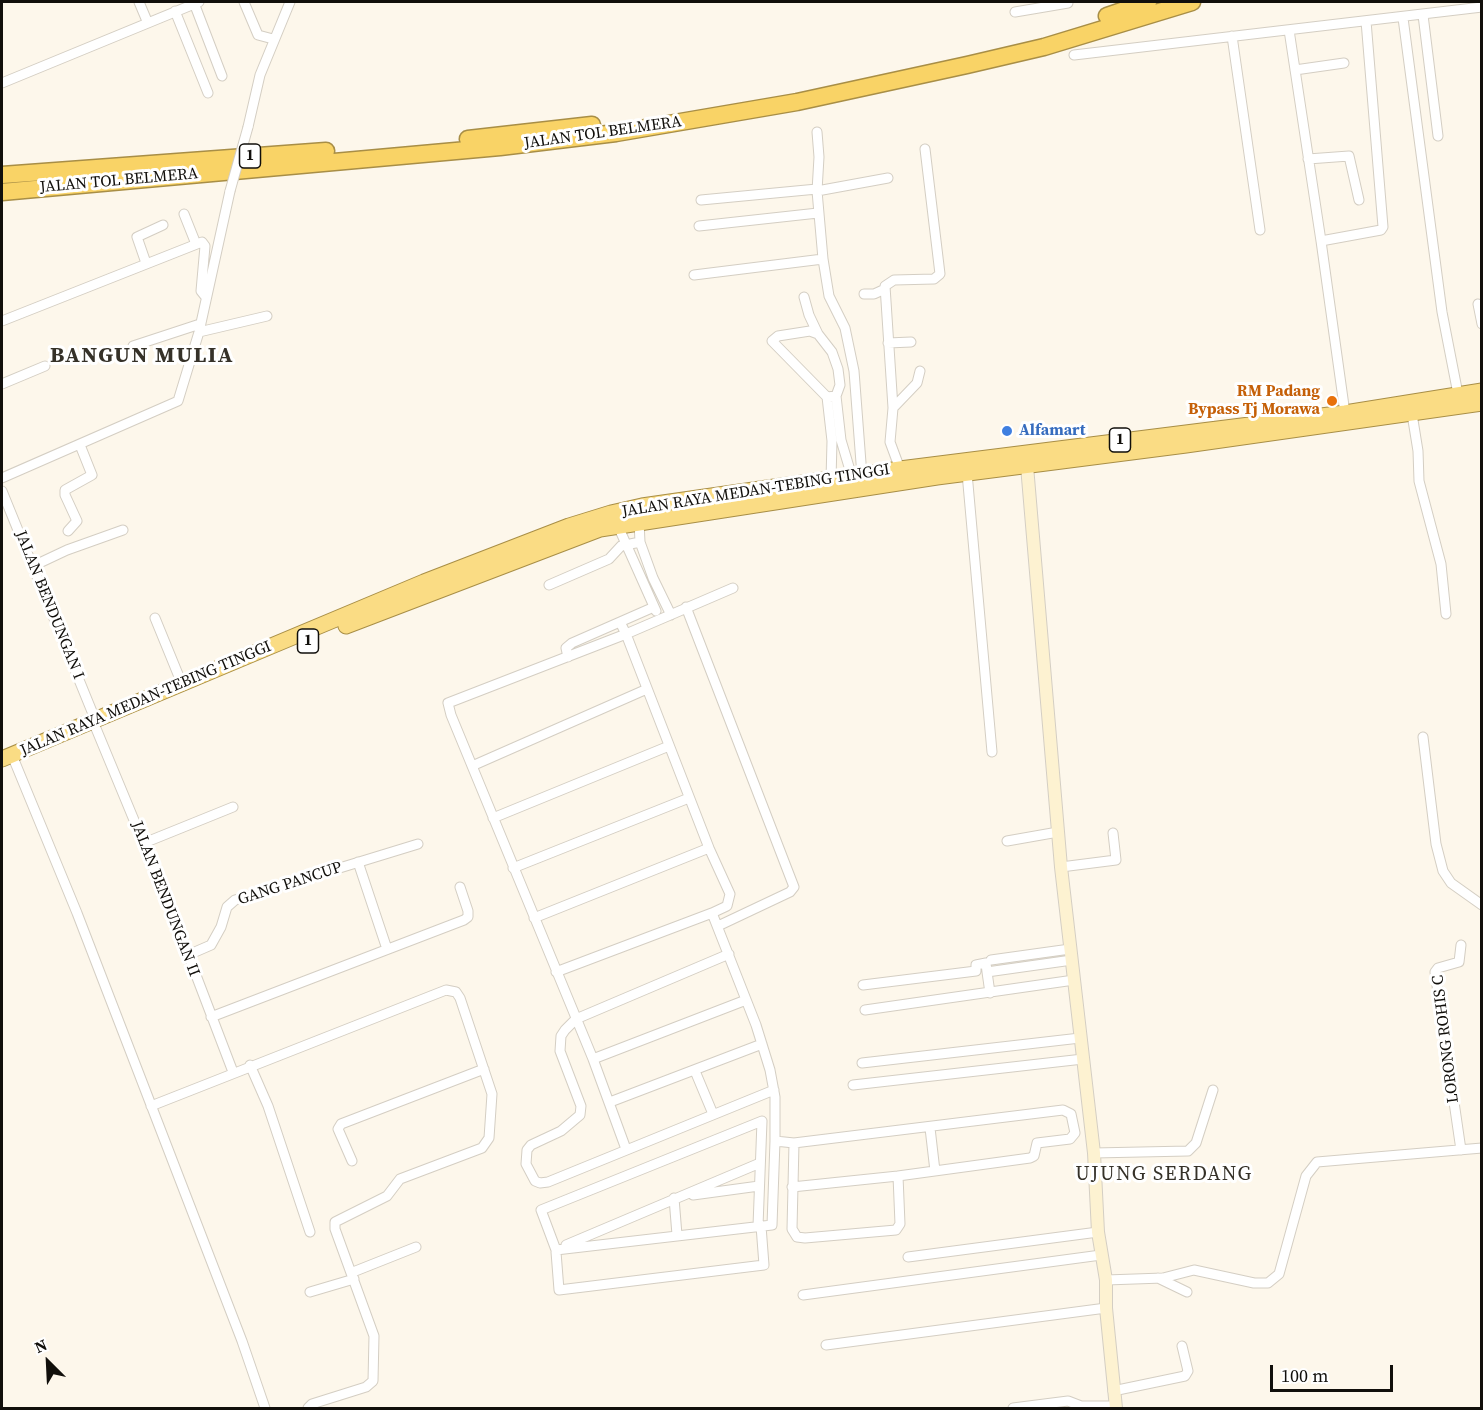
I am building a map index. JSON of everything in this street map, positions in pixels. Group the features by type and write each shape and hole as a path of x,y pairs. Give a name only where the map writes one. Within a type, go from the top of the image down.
{"highway":[{"name":"JALAN TOL BELMERA","path":"517,139 795,91 1042,36 1148,2"},
{"name":"JALAN TOL BELMERA","path":"2,192 517,139 598,136 828,96 1044,47 1192,2"},
{"name":"JALAN TOL BELMERA","path":"2,175 499,141"},
{"name":"JALAN RAYA MEDAN-TEBING TINGGI","path":"95,723 580,536 618,526 770,503 788,494 831,480 900,469 1346,412 1482,391"},
{"name":"JALAN RAYA MEDAN-TEBING TINGGI","path":"6,761 424,582 584,521 642,506 759,490 788,494 1027,466 1482,403"}],"main road":[{"path":"1027,466 1061,867 1094,1153 1098,1232 1106,1280 1106,1308 1115,1407"}],"street":[{"path":"140,2 147,21"},
{"path":"2,83 197,2 222,76"},
{"path":"244,2 258,35 273,39"},
{"path":"2,478 176,403 181,396 200,328 205,296 260,75 290,2"},
{"path":"1015,12 1068,2 1080,2"},
{"path":"1074,55 1403,18 1479,5"},
{"path":"175,11 208,93"},
{"path":"1423,15 1438,136"},
{"path":"1403,18 1442,312 1458,394"},
{"path":"1321,241 1381,231 1383,227 1366,21"},
{"path":"1289,30 1346,412"},
{"path":"1232,36 1260,230"},
{"path":"1295,70 1344,63"},
{"path":"817,132 818,213 823,260 829,296 845,328 854,371 857,476"},
{"path":"900,469 890,442 893,408 885,289 888,283 894,280 934,279 940,274 925,149"},
{"path":"1308,159 1346,155 1351,158 1359,200"},
{"path":"701,200 817,190 888,178"},
{"path":"699,226 818,213"},
{"path":"184,214 196,244"},
{"path":"146,263 137,237 163,225"},
{"path":"2,321 196,244 205,244 201,286 205,296"},
{"path":"694,275 823,260"},
{"path":"864,294 874,294 885,289"},
{"path":"804,297 818,334 832,352 838,369 840,385 832,397 837,441 831,480"},
{"path":"1478,304 1482,324"},
{"path":"133,346 200,328 267,316"},
{"path":"818,334 810,331 778,336 772,341 832,397"},
{"path":"888,343 911,342"},
{"path":"2,384 45,366"},
{"path":"893,408 913,389 920,371"},
{"path":"1412,414 1418,451 1419,481 1441,564 1446,614"},
{"path":"837,441 857,476"},
{"path":"68,531 77,521 65,495 65,490 92,475 80,445"},
{"path":"967,473 992,752"},
{"name":"JALAN BENDUNGAN I","path":"2,490 95,723"},
{"path":"639,522 640,542 653,578 671,615"},
{"path":"618,526 659,619"},
{"path":"33,566 67,550 123,530"},
{"path":"549,585 609,559 618,548 640,542"},
{"path":"626,1149 610,1102 450,715 448,703 626,634 734,588"},
{"path":"568,657 566,648 572,643 654,607"},
{"path":"686,607 794,887 790,892 718,926"},
{"path":"155,618 182,684"},
{"path":"556,972 712,913 727,906 730,894 709,848 620,622"},
{"path":"472,766 647,689"},
{"name":"JALAN BENDUNGAN II","path":"95,723 233,1072"},
{"path":"1423,737 1436,844 1443,871 1451,883 1482,905"},
{"path":"493,818 669,746"},
{"path":"6,761 77,913 242,1341 265,1408"},
{"path":"513,868 690,798"},
{"path":"144,843 233,807"},
{"path":"1007,841 1058,832"},
{"path":"1061,867 1116,860 1113,833"},
{"name":"GANG PANCUP","path":"188,955 211,945 221,927 227,907 234,900 418,844"},
{"path":"534,918 709,848"},
{"path":"358,862 387,949"},
{"path":"211,1017 468,917 460,887"},
{"path":"556,1251 772,1225 776,1142 774,1093 762,1044 712,913"},
{"name":"LORONG ROHIS C","path":"1461,945 1459,962 1438,968 1435,972 1461,1150"},
{"path":"729,954 576,1019 565,1030 559,1045 581,1106 580,1115 561,1131 538,1140 526,1150 526,1164 530,1175 540,1183 548,1182 713,1114 774,1093"},
{"path":"991,960 1071,954"},
{"path":"987,972 1071,954"},
{"path":"863,985 976,971 976,965 986,963 990,993"},
{"path":"865,1010 1074,980"},
{"path":"151,1106 250,1065 450,990 456,992 460,998 493,1101 492,1122 485,1145 400,1179 387,1196 335,1222 335,1229 374,1336 374,1381 366,1387 312,1404 308,1408"},
{"path":"592,1059 746,1000"},
{"path":"862,1063 1080,1038"},
{"path":"610,1102 762,1044"},
{"path":"853,1085 1083,1059"},
{"path":"250,1065 268,1106 310,1232"},
{"path":"352,1161 338,1129 341,1124 484,1069"},
{"path":"695,1071 713,1114"},
{"path":"1094,1153 1188,1151 1196,1143 1213,1090"},
{"path":"776,1142 791,1143 930,1128 1063,1110 1071,1114 1075,1133 1070,1139 1037,1143 1034,1156 1030,1158 898,1176 792,1187"},
{"path":"762,1120 759,1186 764,1265 560,1290 556,1251 541,1210 762,1120"},
{"path":"930,1128 935,1171"},
{"path":"791,1143 792,1229 797,1237 892,1231 900,1224 898,1176"},
{"path":"1106,1280 1158,1278 1194,1270 1268,1283 1275,1278 1303,1195 1306,1176 1313,1165 1321,1161 1482,1148"},
{"path":"556,1251 676,1197 760,1163"},
{"path":"676,1197 759,1186"},
{"path":"676,1197 677,1235"},
{"path":"908,1257 1098,1232"},
{"path":"310,1292 354,1276 416,1247"},
{"path":"803,1295 1101,1255"},
{"path":"1158,1278 1187,1292"},
{"path":"826,1345 1106,1308"},
{"path":"1113,1391 1185,1376 1188,1371 1182,1346"},
{"path":"1013,1408 1068,1401 1081,1406 1115,1407"}],"place":[{"name":"RM Padang Bypass Tj Morawa","path":"1332,401"},
{"name":"Alfamart","path":"1007,431"}],"district":[{"name":"BANGUN MULIA","path":"142,356"},
{"name":"UJUNG SERDANG","path":"1164,1175"}]}
